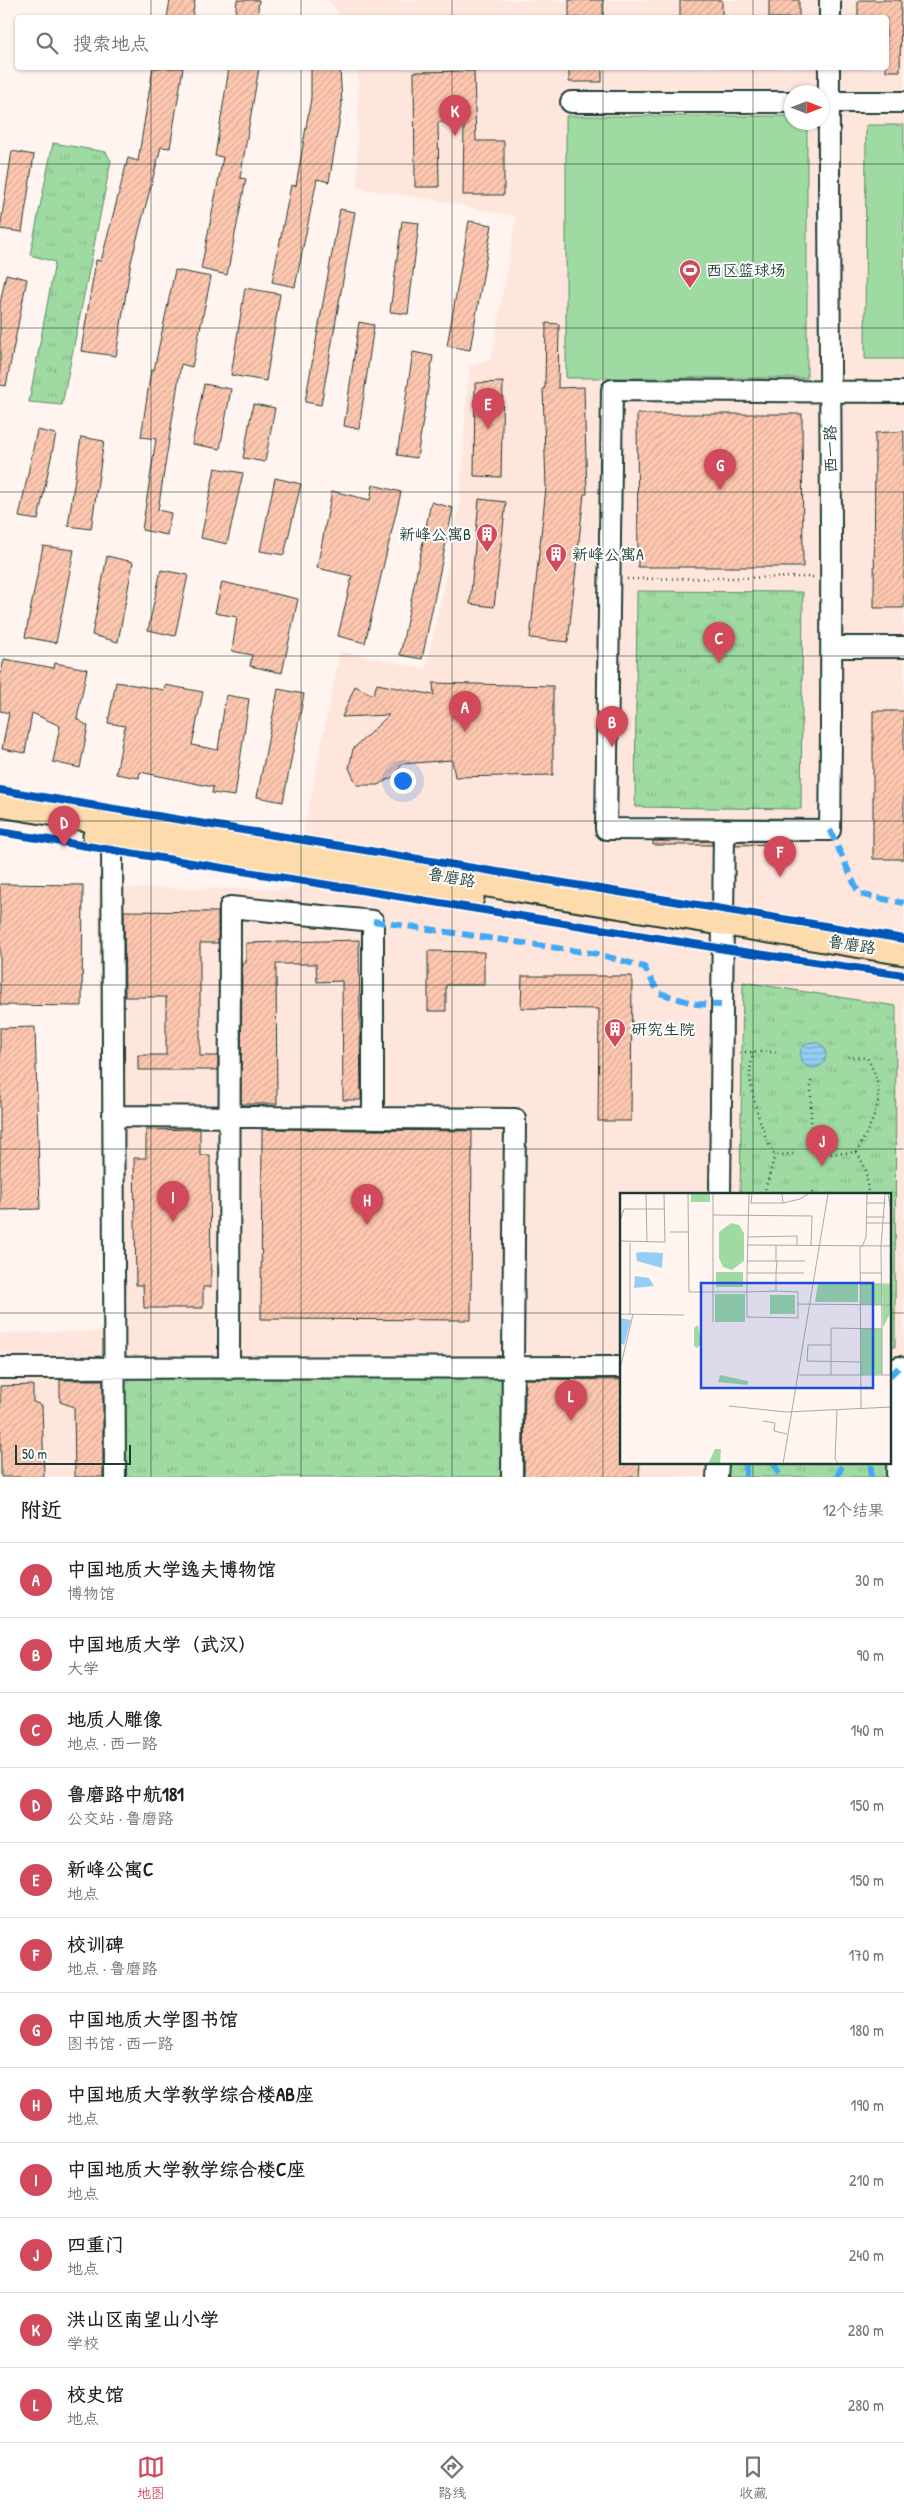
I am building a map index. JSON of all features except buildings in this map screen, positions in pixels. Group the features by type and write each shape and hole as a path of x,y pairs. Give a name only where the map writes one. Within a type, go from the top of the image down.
{"main road":[{"name":"鲁磨路","path":"0,804 266,846 904,965"},
{"name":"鲁磨路","path":"0,819 246,862 722,930 904,952"}],"street":[{"path":"830,0 830,15"},
{"name":"西一路","path":"827,85 829,70"},
{"path":"571,102 784,102"},
{"path":"829,102 904,102"},
{"name":"西一路","path":"724,830 830,830 833,647 825,130"},
{"path":"720,1193 724,830 606,829 612,390 904,392"},
{"path":"833,647 904,647"},
{"path":"112,839 116,1477"},
{"path":"229,1369 230,907 373,921 373,1117"},
{"path":"113,1116 515,1118 512,1477"},
{"path":"897,1477 898,1366"},
{"path":"0,1368 620,1367"},
{"path":"717,1477 718,1464"}],"path":[{"path":"609,579 831,577"},
{"path":"721,1052 777,1052"},
{"path":"753,1052 750,1076 759,1119 775,1155 764,1193"},
{"path":"848,1056 867,1058 873,1068 878,1093 878,1108 857,1152"},
{"path":"811,1081 811,1142"},
{"path":"831,1154 857,1152"},
{"path":"857,1152 866,1170 868,1193"},
{"path":"775,1155 794,1154"}],"shaded area":[{"path":"328,0 904,0 904,1477 0,1477 0,1333 105,1331 98,888 292,889 340,651 426,669 459,511 469,366 491,360 516,217 446,202 357,188 358,70 889,70 889,15 340,15"}],"green space":[{"path":"566,116 784,116 784,130 807,130 807,378 566,378"},
{"path":"866,125 904,125 904,359 865,359"},
{"path":"53,143 106,152 111,161 62,405 29,402 55,262 30,255"},
{"path":"637,591 803,592 801,809 635,807"},
{"path":"743,982 896,1006 895,1347 892,1347 892,1193 740,1193"},
{"path":"513,1367 512,1477 118,1477 115,1368"},
{"path":"718,1464 890,1464 897,1477 717,1477"}],"water":[{"path":"813,1042 822,1046 826,1055 822,1064 813,1068 804,1064 800,1055 804,1046"}],"marked path":[{"path":"830,830 859,894 904,903"},
{"path":"373,921 598,954 644,967 659,993 696,1004 721,1005"},
{"path":"892,1374 899,1367"},
{"path":"746,1464 746,1477"},
{"path":"774,1464 780,1477"},
{"path":"837,1477 843,1464"},
{"path":"871,1464 871,1477"}],"cycle path":[{"path":"0,790 904,939"},
{"path":"0,832 737,951 904,975"}],"place":[{"name":"洪山区南望山小学","path":"455,136"},
{"name":"西区篮球场","path":"690,289"},
{"name":"新峰公寓C","path":"488,429"},
{"name":"中国地质大学图书馆","path":"720,490"},
{"name":"新峰公寓B","path":"487,553"},
{"name":"新峰公寓A","path":"556,573"},
{"name":"地质人雕像","path":"719,663"},
{"name":"中国地质大学逸夫博物馆","path":"465,732"},
{"name":"中国地质大学（武汉）","path":"612,747"},
{"name":"鲁磨路中航181","path":"64,847"},
{"name":"校训碑","path":"780,877"},
{"name":"研究生院","path":"615,1048"},
{"name":"四重门","path":"822,1166"},
{"name":"中国地质大学教学综合楼C座","path":"173,1222"},
{"name":"中国地质大学教学综合楼AB座","path":"367,1225"},
{"name":"校史馆","path":"571,1421"}]}
